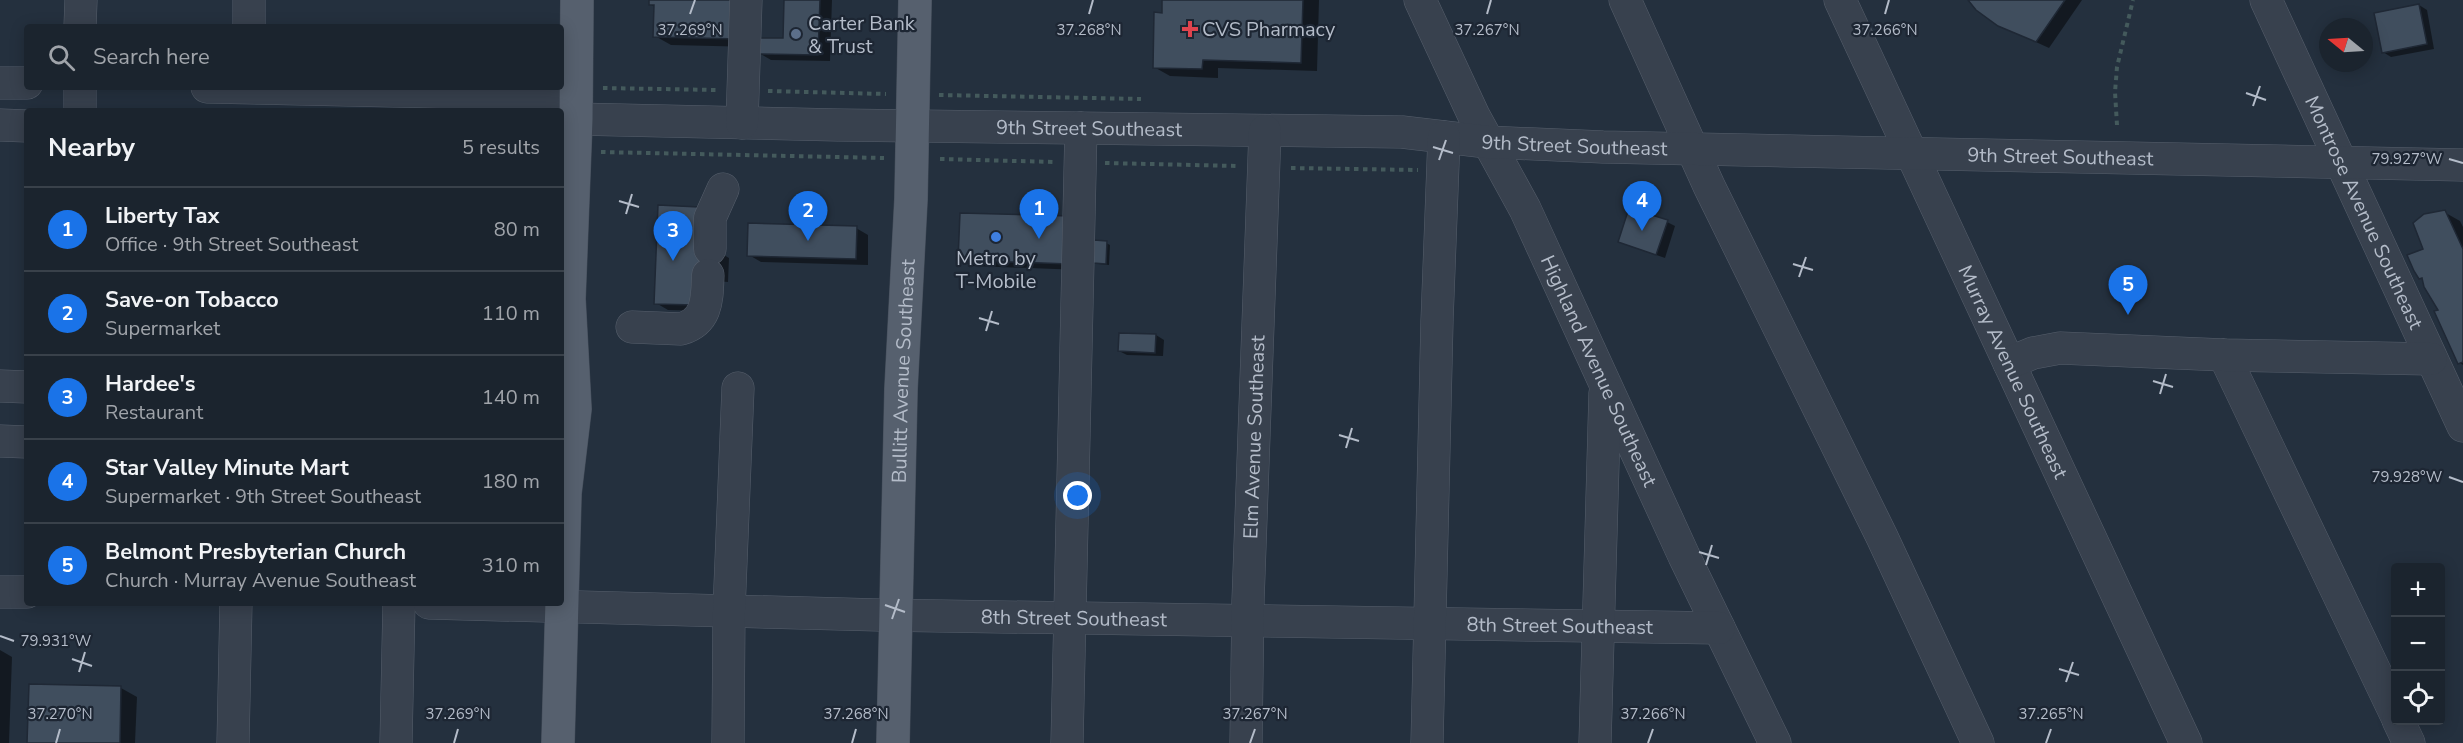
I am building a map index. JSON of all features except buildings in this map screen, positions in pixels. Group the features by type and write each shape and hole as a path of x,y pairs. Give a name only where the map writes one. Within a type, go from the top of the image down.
{"main road":[{"path":"564,531 565,493 575,409 569,299 577,0"},
{"name":"Bullitt Avenue Southeast","path":"893,743 901,389 915,0"},
{"path":"558,743 562,606"}],"street":[{"path":"80,24 81,0"},
{"path":"249,0 249,24"},
{"path":"742,123 746,0"},
{"name":"Highland Avenue Southeast","path":"1420,0 1487,142 1525,209 1605,385 1775,743"},
{"path":"1625,0 1709,186 1877,526 1978,743"},
{"name":"Murray Avenue Southeast","path":"1840,0 2186,743"},
{"name":"Montrose Avenue Southeast","path":"2266,0 2431,359 2454,385 2463,426"},
{"path":"0,82 24,83"},
{"path":"80,90 80,108"},
{"path":"222,90 247,95 410,101 539,94 556,108"},
{"name":"9th Street Southeast","path":"572,122 742,123 912,110 1081,128 1401,132 1487,142 1694,149 2463,165"},
{"path":"0,125 24,126"},
{"path":"1067,743 1081,128"},
{"name":"Elm Avenue Southeast","path":"1246,743 1247,621 1265,130"},
{"path":"1427,743 1437,321 1444,137"},
{"path":"632,327 681,329 689,327 704,313 707,302 710,218 723,189"},
{"path":"2009,363 2033,353 2060,348 2224,355 2431,359"},
{"path":"2224,355 2391,705"},
{"path":"1595,743 1605,385"},
{"path":"0,386 24,387"},
{"path":"728,743 729,610 738,388"},
{"path":"0,441 24,442"},
{"path":"0,592 24,592"},
{"path":"233,743 236,606"},
{"path":"396,743 399,606"},
{"name":"8th Street Southeast","path":"562,606 895,616 1719,628"},
{"path":"2400,725 2409,743"}],"path":[{"path":"2117,125 2115,93 2117,67 2133,0"},
{"path":"572,122 743,91 912,110 1144,99"},
{"path":"572,122 911,159 1443,171"}],"place":[{"name":"CVS Pharmacy","path":"1190,29"},
{"name":"Carter Bank & Trust","path":"796,34"},
{"name":"Star Valley Minute Mart","path":"1642,231"},
{"name":"Metro by T-Mobile","path":"996,237"},
{"name":"Liberty Tax","path":"1039,239"},
{"name":"Save-on Tobacco","path":"808,241"},
{"name":"Hardee's","path":"673,261"},
{"name":"Belmont Presbyterian Church","path":"2128,315"}]}
